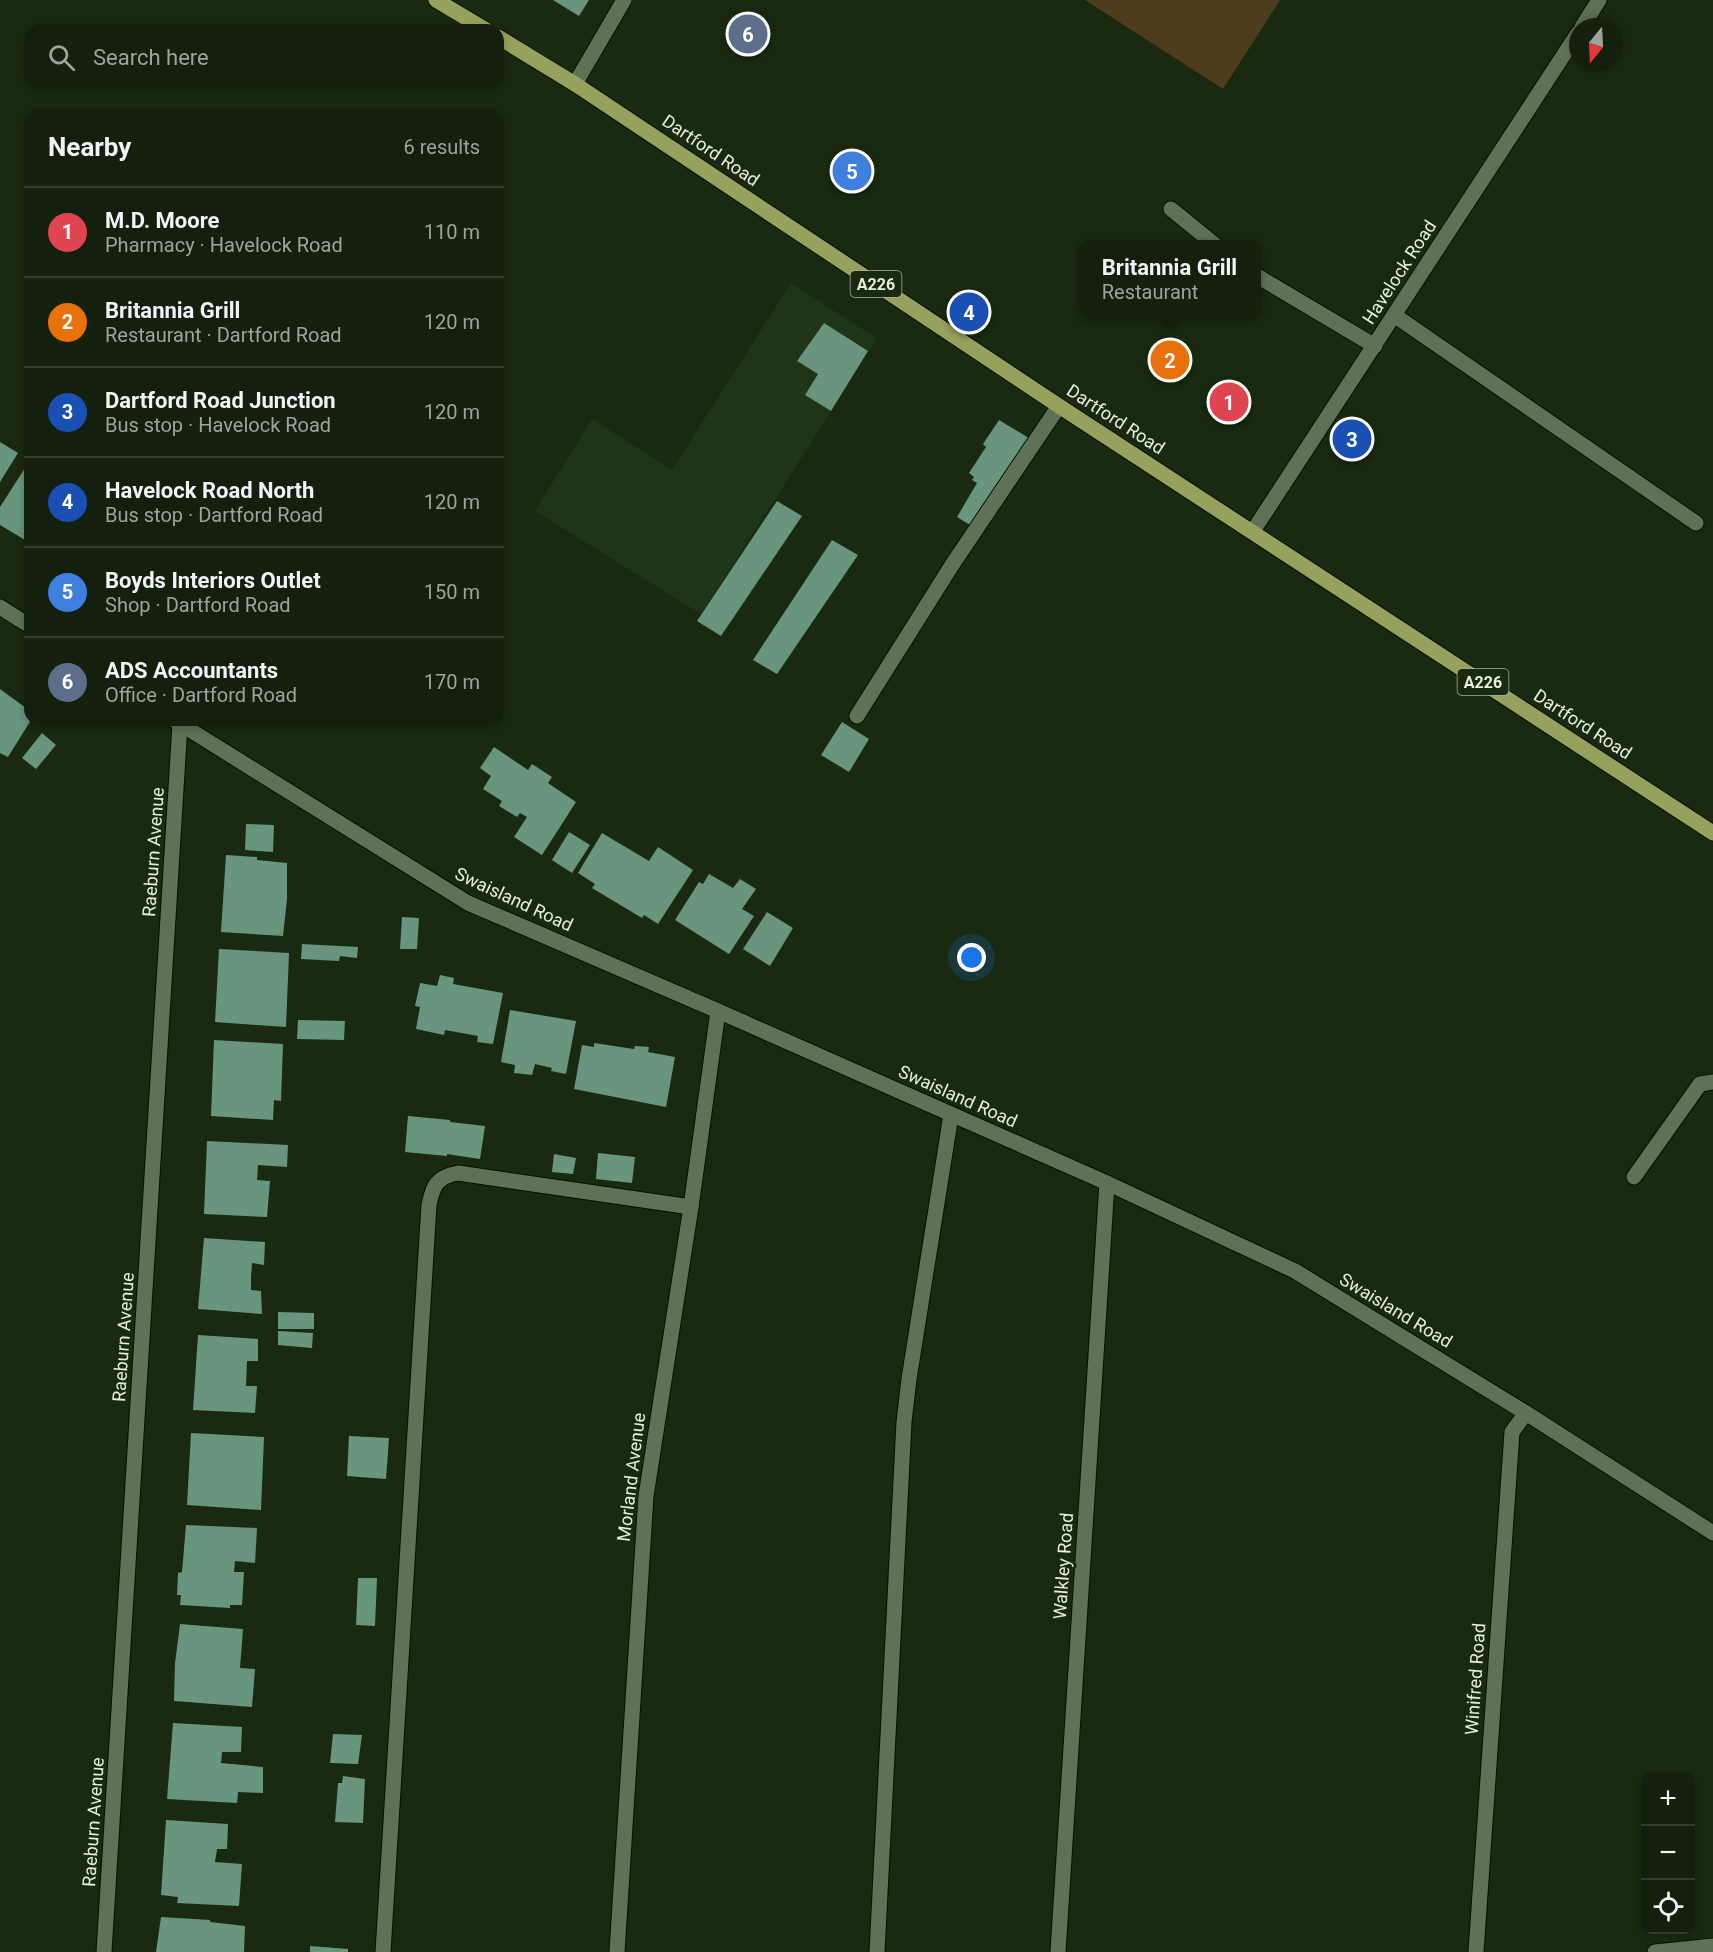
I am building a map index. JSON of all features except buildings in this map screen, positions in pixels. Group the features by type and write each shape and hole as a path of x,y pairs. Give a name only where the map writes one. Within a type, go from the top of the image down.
{"main road":[{"path":"436,0 476,24"},
{"name":"Dartford Road","path":"504,41 575,84 1059,406 1713,833"}],"street":[{"path":"575,84 624,0"},
{"path":"1588,18 1599,0"},
{"name":"Havelock Road","path":"1253,531 1569,47"},
{"path":"1171,209 1209,240"},
{"path":"1261,278 1375,346"},
{"path":"1394,315 1696,524"},
{"path":"857,716 952,565 1059,406"},
{"path":"0,607 24,622"},
{"name":"Raeburn Avenue","path":"104,1952 177,726"},
{"name":"Swaisland Road","path":"183,726 468,903 1107,1183 1295,1271 1526,1413 1713,1533"},
{"name":"Morland Avenue","path":"617,1952 646,1496 691,1208 718,1011"},
{"path":"1634,1177 1700,1083 1713,1082"},
{"path":"877,1952 904,1422 951,1115"},
{"path":"383,1952 429,1205 433,1188 444,1175 458,1173 691,1208"},
{"name":"Walkley Road","path":"1058,1952 1107,1183"},
{"name":"Winifred Road","path":"1476,1952 1512,1432 1526,1413"},
{"path":"1655,1952 1713,1946"}],"shaded area":[{"path":"1085,0 1280,0 1223,89"},
{"path":"791,283 876,338 831,412 701,614 535,511 592,419 672,470","holes":["824,323 868,351 831,411 805,395 818,374 797,361"]}],"place":[{"name":"ADS Accountants","path":"748,34"},
{"name":"Boyds Interiors Outlet","path":"852,171"},
{"name":"Havelock Road North","path":"969,312"},
{"name":"Britannia Grill","path":"1170,360"},
{"name":"M.D. Moore","path":"1229,402"},
{"name":"Dartford Road Junction","path":"1352,439"}]}
